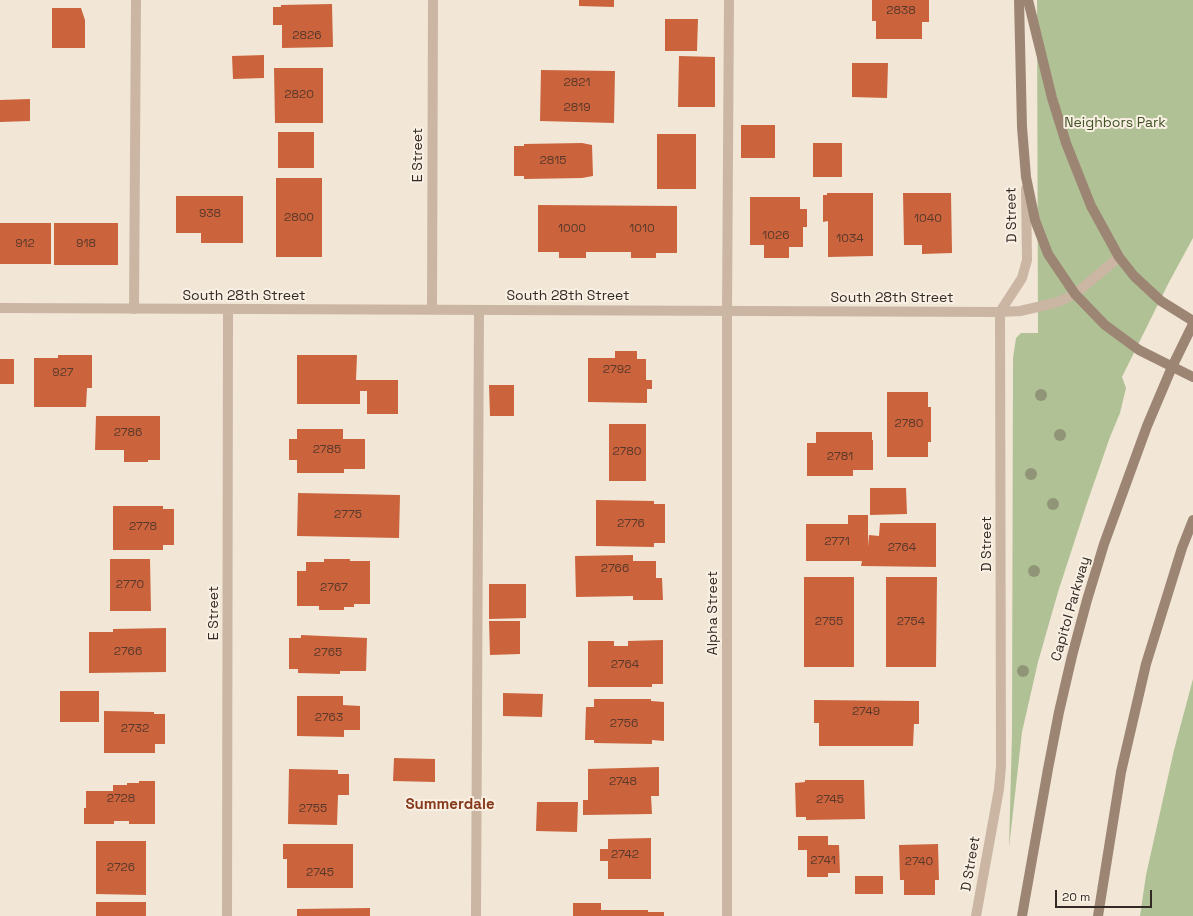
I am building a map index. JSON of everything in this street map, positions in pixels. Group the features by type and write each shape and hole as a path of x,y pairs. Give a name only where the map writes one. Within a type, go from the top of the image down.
{"main road":[{"name":"D Street","path":"1019,0 1022,127 1026,177 1035,220 1042,242 1054,265 1075,294 1105,325 1133,346 1193,377"},
{"path":"1028,0 1050,91 1066,144 1091,206 1119,257 1134,276 1161,302 1193,321"},
{"name":"Capitol Parkway","path":"1022,916 1059,712 1083,614 1104,544 1147,426 1172,367 1193,324"},
{"path":"1098,916 1122,772 1146,664 1182,548 1193,520"}],"street":[{"path":"134,309 136,0"},
{"name":"E Street","path":"432,310 433,0"},
{"name":"Alpha Street","path":"727,916 727,311 729,0"},
{"name":"D Street","path":"976,916 999,789 1001,766 1000,312 1022,278 1027,260 1026,177"},
{"name":"South 28th Street","path":"0,308 1000,312 1020,311 1058,302 1075,294 1119,257"},
{"name":"E Street","path":"227,916 228,310"},
{"path":"476,916 479,310"}],"green space":[{"name":"Neighbors Park","path":"1037,0 1193,0 1193,238 1168,284 1122,377 1126,388 1120,413 1086,506 1058,592 1038,662 1022,732 1009,848 1012,734 1013,358 1016,338 1021,333 1038,333"},
{"path":"1193,679 1193,916 1140,916 1146,875 1174,750"}],"building":[{"path":"579,0 614,0 614,7 579,6"},
{"path":"872,0 929,0 929,22 922,22 922,39 876,39 876,21 872,21"},
{"path":"332,4 333,47 282,48 282,25 273,25 273,7 281,7 281,5"},
{"path":"52,8 81,8 85,20 85,48 52,48"},
{"path":"665,19 698,19 697,51 665,51"},
{"path":"264,55 264,78 233,79 232,56"},
{"path":"679,56 715,57 715,107 678,107"},
{"path":"852,63 888,63 887,98 852,97"},
{"path":"274,68 323,68 323,123 275,123"},
{"path":"541,70 615,71 614,123 540,121"},
{"path":"30,99 30,121 0,122 0,100"},
{"path":"741,125 775,125 775,158 741,158"},
{"path":"278,132 314,132 314,168 278,168"},
{"path":"657,134 696,134 696,189 657,189"},
{"path":"582,143 592,145 593,176 582,178 524,179 524,176 514,176 514,146 524,146 524,144"},
{"path":"813,143 842,143 842,177 813,177"},
{"path":"276,178 322,178 322,257 276,257"},
{"path":"827,193 873,193 873,256 828,257 828,221 823,222 823,195 827,195"},
{"path":"903,193 951,193 952,253 922,254 922,245 904,245"},
{"path":"176,196 243,196 243,243 201,243 201,233 176,233"},
{"path":"750,197 800,197 800,209 807,209 807,227 803,227 803,247 789,247 789,258 764,258 764,245 750,245"},
{"path":"538,205 677,206 677,253 656,253 656,258 631,258 631,252 586,252 586,258 559,258 559,252 538,252"},
{"path":"0,223 51,223 51,264 0,264"},
{"path":"54,223 118,223 118,265 54,265"},
{"path":"615,351 637,351 637,359 646,359 646,380 652,380 652,389 647,389 647,403 588,402 588,358 615,358"},
{"path":"58,355 92,355 92,388 87,388 86,407 34,407 34,358 58,358"},
{"path":"297,355 357,355 356,380 398,380 398,414 367,414 367,391 360,391 360,404 297,404"},
{"path":"0,359 14,359 14,384 0,384"},
{"path":"489,385 514,385 514,416 490,416"},
{"path":"887,392 928,392 928,407 931,407 931,442 928,442 928,457 887,457"},
{"path":"96,416 160,416 160,460 148,460 148,462 124,462 124,450 95,450"},
{"path":"609,424 646,424 646,481 609,481"},
{"path":"297,429 343,429 343,439 365,439 365,469 344,469 344,473 297,473 297,460 289,460 289,439 297,439"},
{"path":"816,432 872,432 873,470 853,470 853,476 807,476 807,443 816,443"},
{"path":"870,488 906,488 907,514 870,515"},
{"path":"298,493 400,495 399,538 297,536"},
{"path":"596,500 654,501 654,504 665,504 665,543 654,543 654,547 596,546"},
{"path":"113,506 163,506 163,509 174,509 174,545 163,545 163,550 113,550"},
{"path":"848,515 868,515 868,547 869,535 879,536 880,523 936,523 936,567 861,566 862,561 806,561 806,524 848,524"},
{"path":"633,555 633,561 656,561 656,578 662,578 663,600 633,600 633,596 576,597 575,556"},
{"path":"110,559 150,559 151,611 110,611"},
{"path":"324,559 370,561 370,604 354,604 354,607 344,607 344,610 319,610 319,606 297,606 297,571 306,571 306,562 324,562"},
{"path":"804,577 854,577 854,667 804,667"},
{"path":"886,577 937,577 936,667 886,667"},
{"path":"489,584 526,584 526,618 489,619"},
{"path":"489,621 520,621 520,654 490,655"},
{"path":"166,628 166,672 89,673 89,632 113,632 113,629"},
{"path":"301,635 367,638 366,671 340,671 340,674 298,673 298,669 289,669 289,638 301,638"},
{"path":"663,640 663,684 652,684 652,687 588,687 588,641 614,641 614,646 628,646 628,641"},
{"path":"60,691 99,691 99,722 60,722"},
{"path":"503,693 543,694 542,717 503,716"},
{"path":"297,696 343,696 343,705 360,706 360,730 344,730 344,737 297,736"},
{"path":"594,699 651,699 651,701 664,702 664,741 652,740 652,744 594,743 594,740 585,740 586,707 594,707"},
{"path":"814,700 919,701 919,724 914,724 913,746 819,746 819,723 814,723"},
{"path":"104,711 154,712 154,714 165,714 165,744 155,744 155,753 104,753"},
{"path":"394,758 435,759 435,782 393,781"},
{"path":"659,767 659,796 651,796 652,814 583,815 583,800 588,800 588,769"},
{"path":"289,769 338,770 338,774 349,774 349,795 338,795 337,825 288,824"},
{"path":"805,780 864,780 865,819 806,820 806,817 796,817 795,783 805,782"},
{"path":"139,781 155,781 155,824 129,824 129,821 114,821 114,824 84,824 86,791 113,791 113,785 127,785 127,783 139,783"},
{"path":"537,802 578,802 577,832 536,831"},
{"path":"798,836 828,836 828,845 839,845 840,873 828,873 828,877 807,877 807,850 798,850"},
{"path":"651,838 651,879 608,879 608,861 600,861 600,849 608,849 608,839"},
{"path":"96,841 146,841 146,895 96,894"},
{"path":"283,844 353,844 353,888 287,888 287,859 283,859"},
{"path":"938,844 939,880 935,880 935,895 904,895 904,880 900,880 899,845"},
{"path":"855,876 883,876 883,894 855,894"},
{"path":"96,902 146,902 146,916 96,916"},
{"path":"573,903 601,903 601,910 648,910 648,912 664,912 664,916 573,916"},
{"path":"370,908 370,916 297,916 297,909"}],"district":[{"name":"Summerdale","path":"450,805"}]}
